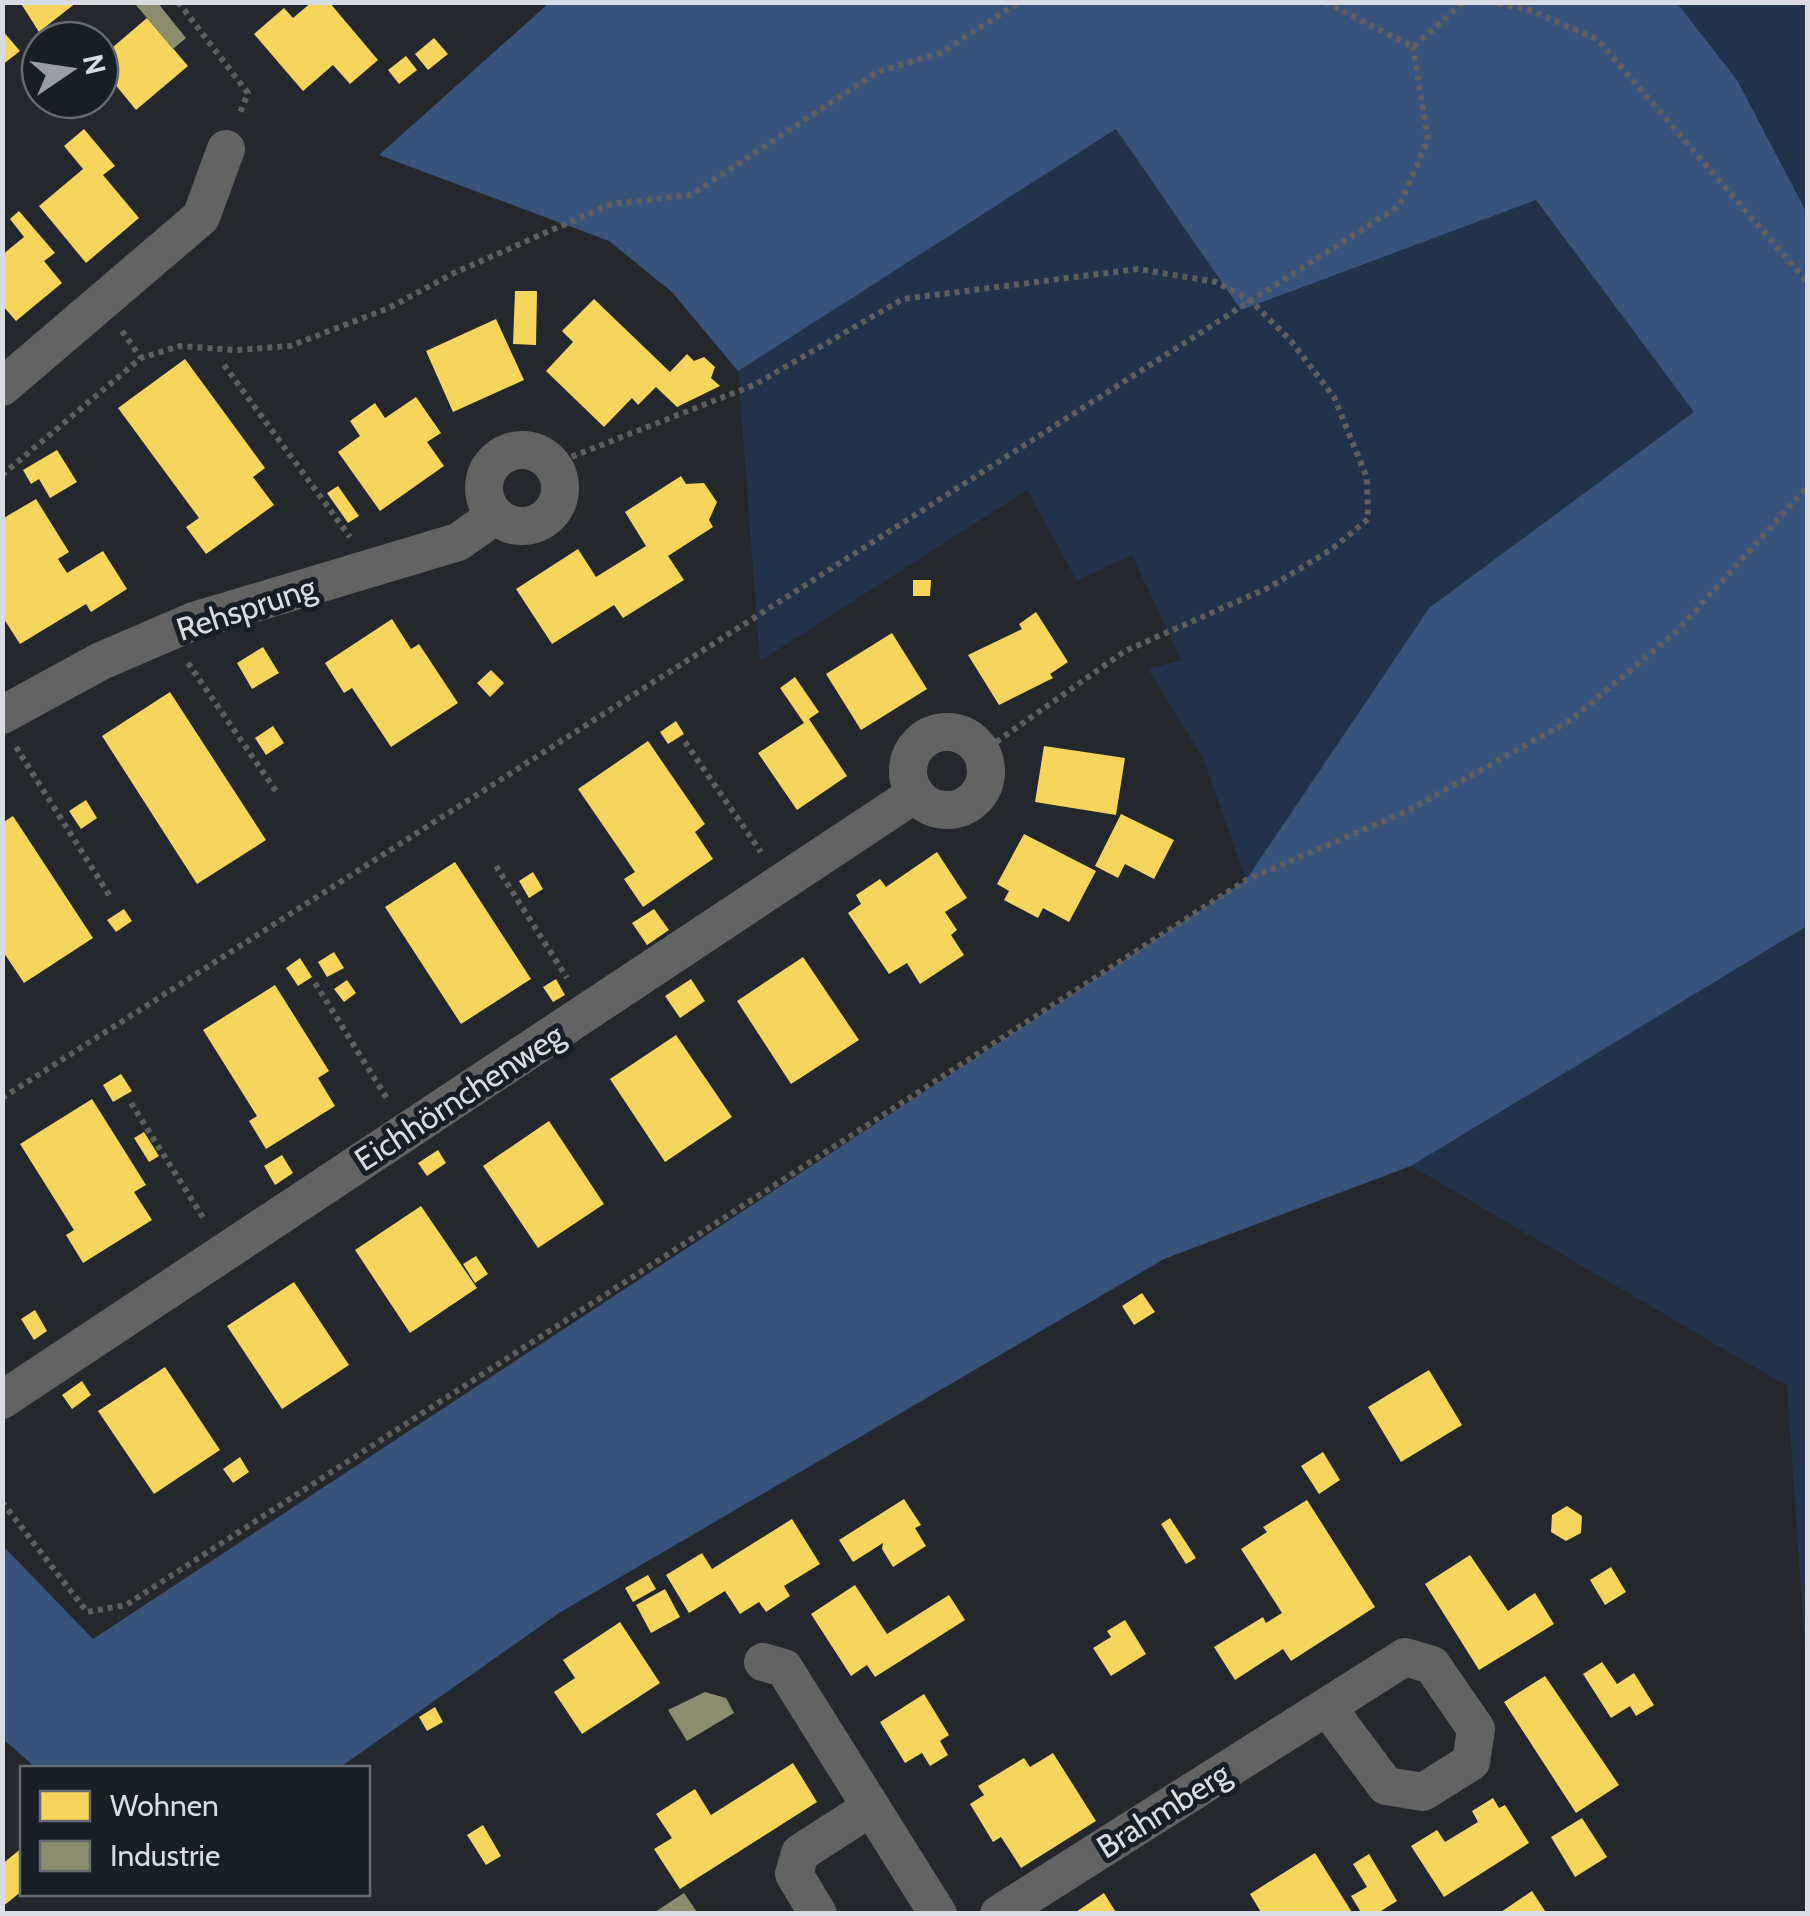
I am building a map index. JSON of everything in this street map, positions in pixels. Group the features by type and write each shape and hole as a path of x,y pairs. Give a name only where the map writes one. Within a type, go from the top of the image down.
{"street":[{"path":"2,387 201,217 226,149"},
{"path":"515,450 536,452 553,464 561,492 548,518 522,528 495,516 484,498 485,477 496,460 515,450"},
{"name":"Rehsprung","path":"7,728 101,661 168,632 277,595 374,570 458,542 495,516"},
{"path":"947,731 967,736 982,752 987,775 978,797 957,810 934,809 914,794 907,774 912,753 926,737 947,731"},
{"name":"Eichhörnchenweg","path":"2,1400 914,794"},
{"path":"763,1662 784,1668 938,1914"},
{"name":"Brahmberg","path":"999,1914 1328,1707"},
{"path":"818,1914 794,1874 800,1853 870,1808"}],"path":[{"path":"178,2 248,93 226,149"},
{"path":"2,475 141,358 180,346 236,350 290,346 389,308 454,273 611,204 691,195 877,72 941,53 1020,2"},
{"path":"1325,2 1413,47"},
{"path":"1413,47 1464,2"},
{"path":"1488,2 1527,8 1597,38 1808,284"},
{"path":"2,1098 1399,206 1428,140 1413,47"},
{"path":"553,464 754,386 903,299 1138,268 1216,282 1250,301 1291,340 1334,397 1367,478 1368,519 1332,549 1270,587 1125,651 982,752"},
{"path":"224,365 374,570"},
{"path":"2,1502 87,1612 126,1605 1246,880 1406,811 1572,720 1676,631 1808,486"},
{"path":"168,632 278,794"},
{"path":"7,728 110,898"},
{"path":"686,742 781,882"},
{"path":"496,866 590,1012"},
{"path":"315,983 407,1130"},
{"path":"131,1103 224,1249"}],"shaded area":[{"path":"549,3 1677,3 1737,80 1807,213 1807,926 1411,1166 1164,1259 559,1613 342,1766 34,1766 3,1739 3,1546 93,1639 1246,880 1429,608 1694,412 1536,200 1241,310 1116,129 738,371 672,292 609,241 379,155"},
{"path":"1677,3 1807,3 1807,213 1737,80"},
{"path":"1116,129 1241,310 1536,200 1695,412 1429,608 1246,880 1203,758 1148,669 1181,660 1132,555 1077,581 1027,490 760,661 738,371"},
{"path":"1807,926 1807,1680 1787,1386 1411,1166"}],"building: Wohnen":[{"path":"20,2 77,2 54,20 31,20"},
{"path":"312,2 329,2 378,60 350,84 333,65 303,91 254,34 284,8 293,18"},
{"path":"147,18 188,66 136,110 120,90 120,41"},
{"path":"2,30 20,51 2,65"},
{"path":"434,38 448,54 428,70 415,54"},
{"path":"406,56 417,70 399,84 388,70"},
{"path":"84,129 115,166 103,175 139,218 86,263 39,206 83,169 64,146"},
{"path":"19,211 55,253 44,261 62,283 16,321 2,305 2,255 24,237 10,219"},
{"path":"515,291 537,291 536,345 513,344"},
{"path":"594,299 670,372 687,354 694,361 704,357 715,367 711,378 720,386 677,407 656,387 638,405 632,398 604,427 546,371 573,342 562,331"},
{"path":"496,319 524,380 453,412 426,351"},
{"path":"185,359 265,468 253,477 274,505 206,554 186,527 199,518 118,408"},
{"path":"416,397 441,433 427,442 444,466 380,511 338,452 360,436 350,421 375,403 385,418"},
{"path":"57,450 77,482 50,498 39,479 31,484 23,470"},
{"path":"681,476 686,484 704,483 717,502 709,520 713,527 668,556 684,580 623,618 614,605 552,644 516,589 578,549 596,577 646,546 625,512"},
{"path":"338,486 359,516 348,523 327,493"},
{"path":"36,499 69,552 58,559 67,573 103,551 127,589 91,612 86,604 20,644 2,616 2,519"},
{"path":"913,580 931,580 930,596 913,596"},
{"path":"1036,612 1068,662 1050,674 1053,678 999,705 968,655 1022,629 1019,624"},
{"path":"392,619 411,649 419,644 458,703 391,747 352,688 344,693 325,663"},
{"path":"892,633 927,689 861,730 826,674"},
{"path":"263,647 279,673 252,689 237,663"},
{"path":"491,670 504,683 490,697 477,683"},
{"path":"795,677 819,712 809,719 847,776 797,810 758,753 804,723 780,688"},
{"path":"170,692 266,840 197,884 102,736"},
{"path":"676,721 684,734 668,744 660,732"},
{"path":"273,726 284,743 266,755 255,738"},
{"path":"648,741 705,824 695,832 713,859 643,907 624,879 635,872 578,789"},
{"path":"1044,746 1125,758 1116,815 1035,802"},
{"path":"86,800 97,818 81,829 69,811"},
{"path":"1121,814 1174,840 1154,879 1125,864 1118,878 1095,866"},
{"path":"13,816 93,938 24,983 2,950 2,823"},
{"path":"1024,834 1096,871 1069,922 1043,908 1038,918 1004,900 1009,891 997,884"},
{"path":"937,852 967,898 945,912 957,930 951,935 964,955 920,984 907,963 889,974 848,913 861,904 856,895 880,879 886,887"},
{"path":"455,862 531,979 461,1024 385,907"},
{"path":"533,872 543,889 529,898 519,881"},
{"path":"124,909 132,921 116,932 107,920"},
{"path":"654,909 669,930 647,945 632,923"},
{"path":"334,952 344,968 327,977 318,962"},
{"path":"803,957 859,1040 791,1084 737,1001"},
{"path":"300,958 312,977 298,986 286,968"},
{"path":"556,979 565,995 553,1002 543,987"},
{"path":"691,979 705,1001 680,1018 665,996"},
{"path":"347,980 356,993 344,1002 334,989"},
{"path":"275,985 329,1071 318,1078 335,1106 266,1149 249,1121 257,1116 203,1030"},
{"path":"676,1035 732,1117 665,1162 610,1079"},
{"path":"121,1074 132,1091 113,1102 103,1085"},
{"path":"92,1099 146,1185 134,1192 152,1220 83,1263 66,1235 74,1230 20,1144"},
{"path":"549,1121 604,1204 538,1248 483,1166"},
{"path":"144,1132 159,1156 149,1162 134,1138"},
{"path":"438,1150 446,1163 427,1176 418,1163"},
{"path":"282,1155 293,1173 275,1185 264,1166"},
{"path":"421,1206 477,1288 410,1333 355,1250"},
{"path":"476,1256 488,1274 475,1283 463,1264"},
{"path":"294,1282 349,1365 282,1409 227,1326"},
{"path":"1142,1293 1155,1312 1134,1325 1122,1306"},
{"path":"35,1310 47,1331 34,1340 21,1319"},
{"path":"165,1367 220,1450 154,1494 98,1411"},
{"path":"1429,1370 1462,1425 1401,1462 1368,1407"},
{"path":"82,1381 91,1395 72,1409 62,1395"},
{"path":"1323,1452 1340,1480 1319,1494 1301,1466"},
{"path":"240,1457 249,1472 233,1483 223,1469"},
{"path":"904,1499 921,1525 915,1528 926,1546 893,1567 882,1549 883,1543 853,1562 839,1540"},
{"path":"1307,1500 1375,1607 1291,1661 1283,1649 1235,1680 1214,1647 1263,1617 1266,1623 1282,1613 1241,1549 1267,1532 1263,1527"},
{"path":"1567,1506 1582,1516 1581,1533 1566,1541 1551,1532 1552,1515"},
{"path":"1170,1518 1196,1558 1186,1564 1161,1524"},
{"path":"792,1519 820,1564 784,1586 790,1596 766,1612 759,1602 740,1614 725,1591 689,1613 666,1575 702,1553 712,1569"},
{"path":"1470,1555 1508,1611 1535,1593 1554,1624 1479,1670 1425,1584"},
{"path":"1611,1567 1626,1592 1605,1605 1590,1580"},
{"path":"648,1575 656,1589 633,1602 625,1588"},
{"path":"855,1585 887,1634 949,1595 965,1620 875,1677 867,1665 851,1676 811,1614"},
{"path":"665,1589 680,1617 651,1633 636,1605"},
{"path":"1125,1620 1146,1654 1111,1676 1093,1648 1111,1637 1107,1631"},
{"path":"620,1622 660,1683 582,1734 554,1692 575,1678 563,1660"},
{"path":"1602,1662 1617,1684 1634,1673 1654,1705 1636,1716 1630,1706 1611,1718 1583,1674"},
{"path":"1545,1676 1619,1785 1576,1813 1504,1702"},
{"path":"924,1694 949,1735 940,1741 948,1755 930,1766 922,1753 905,1763 880,1722"},
{"path":"435,1707 443,1722 427,1731 419,1717"},
{"path":"1053,1753 1096,1821 1021,1868 1001,1837 993,1842 970,1804 984,1795 978,1786 1024,1758 1030,1767"},
{"path":"793,1763 817,1802 680,1889 654,1849 672,1838 656,1814 695,1789 711,1815"},
{"path":"1493,1798 1499,1808 1505,1805 1529,1843 1444,1897 1411,1846 1437,1830 1445,1842 1478,1822 1472,1811"},
{"path":"1582,1818 1607,1857 1575,1877 1551,1837"},
{"path":"483,1825 501,1856 486,1865 467,1835"},
{"path":"20,1850 20,1893 2,1907 2,1864"},
{"path":"1315,1853 1353,1914 1262,1914 1250,1894"},
{"path":"1369,1854 1397,1901 1376,1914 1362,1914 1351,1896 1367,1887 1353,1864"},
{"path":"1532,1891 1547,1914 1498,1914"},
{"path":"1104,1893 1117,1914 1073,1914"}],"building: Industrie":[{"path":"157,2 186,38 173,49 136,5"},
{"path":"705,1692 726,1698 734,1713 687,1741 668,1710"},
{"path":"684,1893 697,1912 652,1914"}]}
